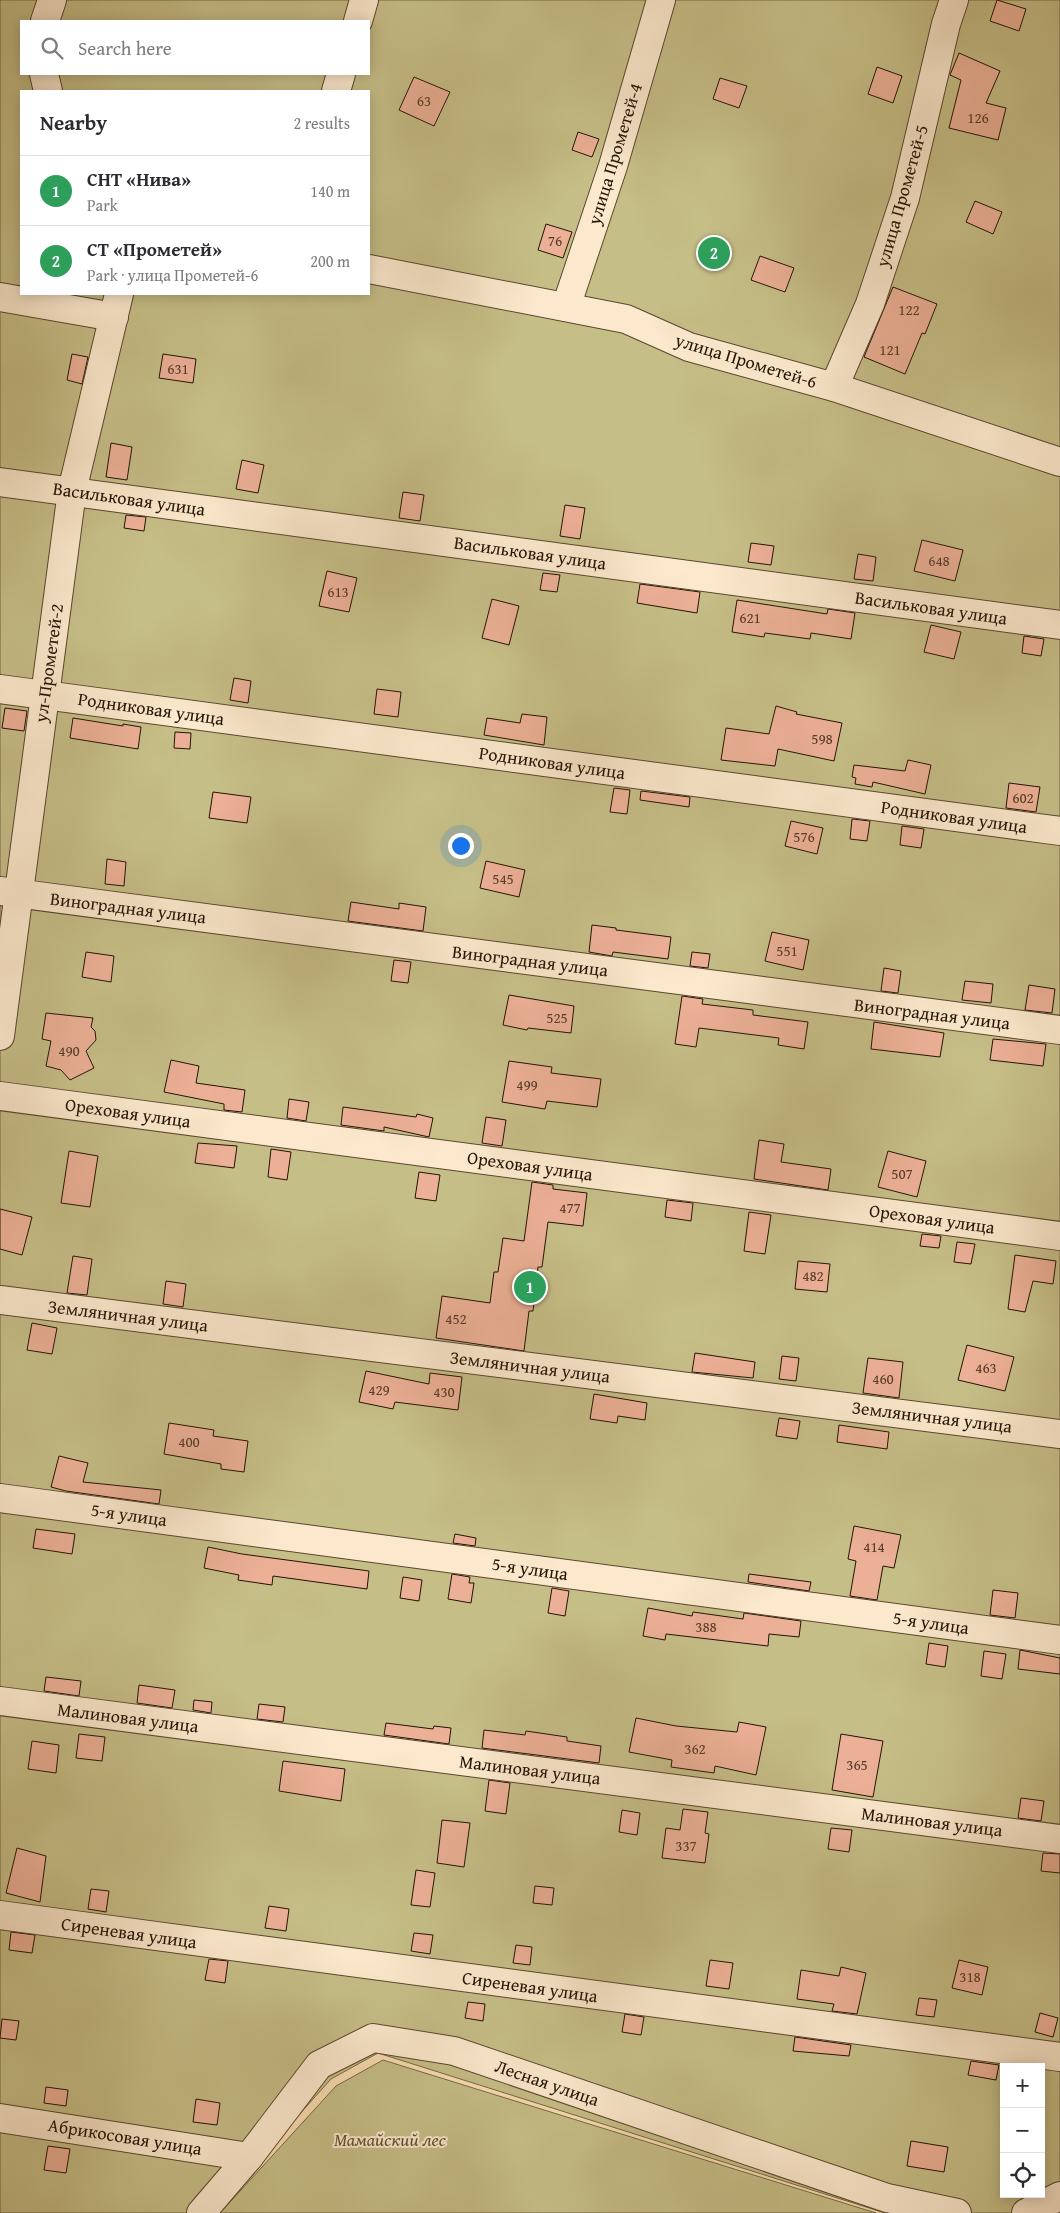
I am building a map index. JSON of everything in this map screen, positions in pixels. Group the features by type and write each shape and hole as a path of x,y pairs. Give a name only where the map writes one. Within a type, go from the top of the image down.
{"street":[{"path":"45,20 52,0"},
{"path":"358,20 364,0"},
{"name":"улица Прометей-4","path":"566,307 613,166 661,0"},
{"name":"улица Прометей-5","path":"834,387 870,304 905,198 946,24 954,0"},
{"path":"44,75 48,90"},
{"path":"336,90 342,75"},
{"name":"улица Прометей-6","path":"370,269 626,319 689,348 834,387 1060,462"},
{"path":"0,297 117,305"},
{"name":"ул-Прометей-2","path":"0,1036 10,892 44,695 72,491 117,305"},
{"name":"Васильковая улица","path":"0,482 1060,625"},
{"name":"Родниковая улица","path":"0,689 1060,831"},
{"name":"Виноградная улица","path":"10,892 1060,1030"},
{"name":"Ореховая улица","path":"0,1096 1060,1236"},
{"name":"Земляничная улица","path":"0,1300 1060,1434"},
{"name":"5-я улица","path":"0,1498 1060,1640"},
{"name":"Малиновая улица","path":"0,1701 1060,1839"},
{"name":"Сиреневая улица","path":"0,1915 1060,2057"},
{"name":"Лесная улица","path":"201,2213 249,2157 319,2064 373,2038 454,2051 887,2198 957,2213"},
{"name":"Абрикосовая улица","path":"0,2118 249,2157"},
{"path":"1026,2213 1060,2196"}],"green space":[{"path":"0,0 1060,0 1060,2213 885,2213 378,2053 331,2079 211,2213 0,2213"},
{"name":"Мамайский лес","path":"383,2060 876,2213 220,2213 336,2086"}],"building":[{"path":"997,0 1026,9 1019,31 990,21"},
{"path":"959,53 1000,71 986,103 1006,108 998,140 949,128 961,80 950,75"},
{"path":"877,67 902,76 893,103 868,94"},
{"path":"414,77 450,92 434,126 399,110"},
{"path":"720,78 747,86 739,108 713,99"},
{"path":"578,132 599,139 592,157 572,150"},
{"path":"975,201 1002,212 993,234 966,222"},
{"path":"546,224 572,232 563,258 538,250"},
{"path":"760,256 794,268 785,292 751,280"},
{"path":"893,287 937,304 925,334 922,333 905,374 864,357"},
{"path":"72,354 88,357 82,384 67,380"},
{"path":"163,354 196,359 193,383 159,378"},
{"path":"111,443 132,447 127,480 106,477"},
{"path":"242,460 264,465 258,493 236,489"},
{"path":"403,492 424,495 420,521 399,518"},
{"path":"565,505 585,508 580,539 560,536"},
{"path":"126,515 146,517 144,531 124,528"},
{"path":"922,540 963,550 955,581 914,571"},
{"path":"751,543 774,546 771,565 748,562"},
{"path":"858,554 876,557 873,581 854,579"},
{"path":"327,571 357,578 349,612 319,606"},
{"path":"543,573 560,575 557,592 540,590"},
{"path":"640,584 700,592 697,613 637,603"},
{"path":"492,599 519,606 509,645 482,638"},
{"path":"737,600 827,614 828,609 855,613 851,639 811,633 810,639 765,633 764,637 732,632"},
{"path":"931,625 961,632 954,659 924,652"},
{"path":"1024,636 1044,639 1041,656 1022,653"},
{"path":"234,678 251,681 248,703 230,700"},
{"path":"377,689 401,692 398,717 374,714"},
{"path":"776,706 797,712 796,714 842,723 834,761 778,749 775,766 721,760 726,728 769,734"},
{"path":"5,708 27,711 24,731 2,728"},
{"path":"522,714 547,717 544,745 484,735 487,718 520,723"},
{"path":"73,718 141,727 138,749 70,738"},
{"path":"175,732 191,733 190,749 174,748"},
{"path":"908,760 931,765 925,794 873,782 872,787 855,784 856,778 852,777 854,765 905,771"},
{"path":"1009,783 1040,787 1036,812 1006,808"},
{"path":"614,788 630,790 627,814 610,812"},
{"path":"641,791 690,797 689,807 640,800"},
{"path":"213,792 251,797 247,823 209,818"},
{"path":"852,819 870,821 867,841 850,839"},
{"path":"791,821 823,828 817,854 785,846"},
{"path":"902,826 924,829 921,848 900,845"},
{"path":"107,859 126,862 124,886 105,884"},
{"path":"486,861 525,870 519,897 480,888"},
{"path":"351,902 399,909 399,903 426,907 423,931 348,921"},
{"path":"592,925 671,937 668,959 613,952 612,956 589,952"},
{"path":"772,932 809,940 803,970 765,961"},
{"path":"86,952 114,956 111,982 82,977"},
{"path":"692,952 710,954 708,968 690,966"},
{"path":"394,960 411,962 408,983 391,981"},
{"path":"884,968 901,971 898,993 881,991"},
{"path":"965,981 993,984 991,1003 962,1000"},
{"path":"1029,985 1055,989 1052,1013 1025,1010"},
{"path":"509,995 574,1006 571,1033 528,1028 527,1030 503,1025"},
{"path":"682,996 703,999 702,1004 753,1010 753,1015 808,1022 804,1049 778,1045 779,1038 699,1028 696,1047 675,1044"},
{"path":"46,1013 93,1018 91,1027 95,1031 96,1040 86,1051 94,1068 70,1080 61,1070 46,1066 51,1041 42,1039"},
{"path":"874,1022 944,1033 940,1057 871,1049"},
{"path":"993,1039 1046,1044 1043,1066 990,1060"},
{"path":"171,1060 199,1066 196,1083 245,1090 242,1112 224,1110 224,1104 164,1092"},
{"path":"509,1061 552,1067 551,1073 601,1079 597,1107 547,1101 545,1109 502,1102"},
{"path":"289,1099 309,1102 306,1121 287,1118"},
{"path":"343,1107 416,1117 417,1114 433,1118 429,1137 384,1127 384,1131 341,1125"},
{"path":"486,1117 506,1120 502,1146 482,1143"},
{"path":"759,1140 784,1144 781,1162 831,1169 828,1190 754,1179"},
{"path":"198,1143 237,1146 234,1168 195,1163"},
{"path":"271,1149 291,1152 287,1180 268,1177"},
{"path":"69,1151 98,1156 90,1207 61,1203"},
{"path":"888,1151 926,1161 917,1197 878,1187"},
{"path":"419,1172 440,1175 436,1201 415,1198"},
{"path":"532,1182 553,1185 553,1189 587,1193 583,1226 548,1222 542,1267 538,1267 533,1311 529,1311 524,1351 436,1338 442,1296 490,1303 494,1272 498,1272 503,1238 524,1241"},
{"path":"667,1200 693,1203 691,1221 665,1217"},
{"path":"0,1209 32,1217 22,1255 0,1249"},
{"path":"749,1212 771,1215 765,1254 744,1251"},
{"path":"922,1234 941,1236 939,1248 920,1246"},
{"path":"957,1242 975,1244 971,1264 954,1262"},
{"path":"1015,1255 1056,1261 1053,1284 1033,1281 1025,1312 1008,1309"},
{"path":"73,1256 92,1259 87,1295 67,1293"},
{"path":"798,1261 830,1264 827,1292 795,1289"},
{"path":"166,1281 186,1284 183,1307 163,1304"},
{"path":"32,1323 57,1328 52,1354 27,1350"},
{"path":"967,1345 1014,1357 1005,1391 958,1380"},
{"path":"695,1353 755,1362 753,1378 692,1372"},
{"path":"782,1356 799,1358 796,1381 779,1379"},
{"path":"868,1358 903,1362 899,1398 863,1393"},
{"path":"366,1371 429,1384 430,1373 462,1377 458,1410 395,1402 393,1409 359,1402"},
{"path":"594,1394 647,1403 645,1420 618,1416 617,1423 590,1419"},
{"path":"779,1418 800,1421 797,1439 776,1436"},
{"path":"169,1423 214,1430 213,1436 248,1441 244,1472 221,1469 221,1464 164,1454"},
{"path":"839,1425 889,1432 887,1449 837,1442"},
{"path":"59,1456 88,1463 83,1482 161,1490 159,1504 66,1491 51,1487"},
{"path":"854,1526 901,1535 894,1568 883,1566 877,1600 850,1596 856,1561 848,1559"},
{"path":"36,1529 75,1534 72,1554 33,1548"},
{"path":"455,1534 476,1538 475,1546 453,1543"},
{"path":"208,1547 242,1554 369,1571 367,1589 273,1576 272,1585 238,1580 239,1575 204,1568"},
{"path":"452,1574 470,1577 469,1583 474,1583 471,1603 448,1599"},
{"path":"749,1574 811,1582 809,1591 748,1582"},
{"path":"403,1577 422,1580 419,1601 400,1598"},
{"path":"552,1588 569,1591 565,1616 548,1613"},
{"path":"993,1590 1018,1593 1015,1618 990,1615"},
{"path":"648,1608 692,1616 693,1612 743,1619 744,1613 801,1621 799,1637 769,1634 768,1646 666,1634 665,1640 643,1636"},
{"path":"929,1643 948,1646 945,1667 926,1664"},
{"path":"1020,1650 1060,1658 1060,1674 1018,1669"},
{"path":"984,1651 1006,1654 1002,1679 981,1676"},
{"path":"46,1677 81,1681 79,1696 44,1691"},
{"path":"139,1685 175,1690 172,1708 137,1703"},
{"path":"194,1700 212,1702 211,1713 193,1710"},
{"path":"259,1704 285,1707 283,1722 257,1719"},
{"path":"636,1718 676,1726 737,1732 739,1722 766,1727 756,1775 715,1766 714,1773 671,1767 672,1760 629,1752"},
{"path":"386,1723 433,1729 434,1726 451,1728 449,1744 384,1735"},
{"path":"484,1730 525,1735 526,1731 567,1737 567,1741 601,1746 599,1763 482,1748"},
{"path":"79,1734 105,1737 102,1761 76,1758"},
{"path":"841,1734 883,1741 873,1797 832,1790"},
{"path":"32,1741 59,1745 56,1773 28,1769"},
{"path":"283,1761 345,1769 341,1801 279,1791"},
{"path":"489,1780 510,1783 506,1814 485,1811"},
{"path":"1021,1798 1044,1801 1041,1821 1018,1818"},
{"path":"683,1809 708,1812 705,1833 709,1834 705,1863 662,1858 666,1828 680,1830"},
{"path":"622,1810 640,1813 637,1835 619,1832"},
{"path":"442,1820 470,1823 464,1867 437,1863"},
{"path":"831,1828 852,1830 849,1852 828,1849"},
{"path":"17,1848 46,1856 40,1902 6,1893"},
{"path":"1043,1853 1060,1854 1060,1873 1041,1871"},
{"path":"416,1870 435,1873 430,1907 411,1905"},
{"path":"535,1886 554,1888 552,1905 533,1903"},
{"path":"91,1889 109,1891 106,1912 88,1909"},
{"path":"269,1906 289,1909 286,1931 265,1928"},
{"path":"11,1932 35,1935 32,1953 9,1950"},
{"path":"414,1933 433,1935 430,1954 411,1951"},
{"path":"516,1945 532,1947 530,1965 513,1963"},
{"path":"209,1959 228,1961 225,1983 205,1980"},
{"path":"710,1960 733,1963 729,1989 706,1986"},
{"path":"959,1960 988,1967 982,1995 952,1988"},
{"path":"841,1967 866,1973 857,2014 832,2011 834,2004 797,1999 801,1970 839,1976"},
{"path":"919,1998 937,2000 934,2017 916,2015"},
{"path":"468,2002 485,2004 483,2021 465,2018"},
{"path":"1040,2013 1058,2018 1053,2037 1035,2032"},
{"path":"625,2014 644,2017 641,2035 622,2032"},
{"path":"2,2019 19,2021 16,2040 0,2038"},
{"path":"795,2037 851,2045 849,2056 793,2051"},
{"path":"971,2061 999,2065 996,2080 968,2075"},
{"path":"46,2087 68,2090 66,2106 44,2103"},
{"path":"196,2099 220,2103 217,2125 193,2122"},
{"path":"911,2141 948,2147 944,2172 907,2166"},
{"path":"48,2146 70,2149 66,2173 44,2170"}],"place":[{"name":"СТ «Прометей»","path":"714,253"},
{"name":"СНТ «Нива»","path":"530,1287"}]}
